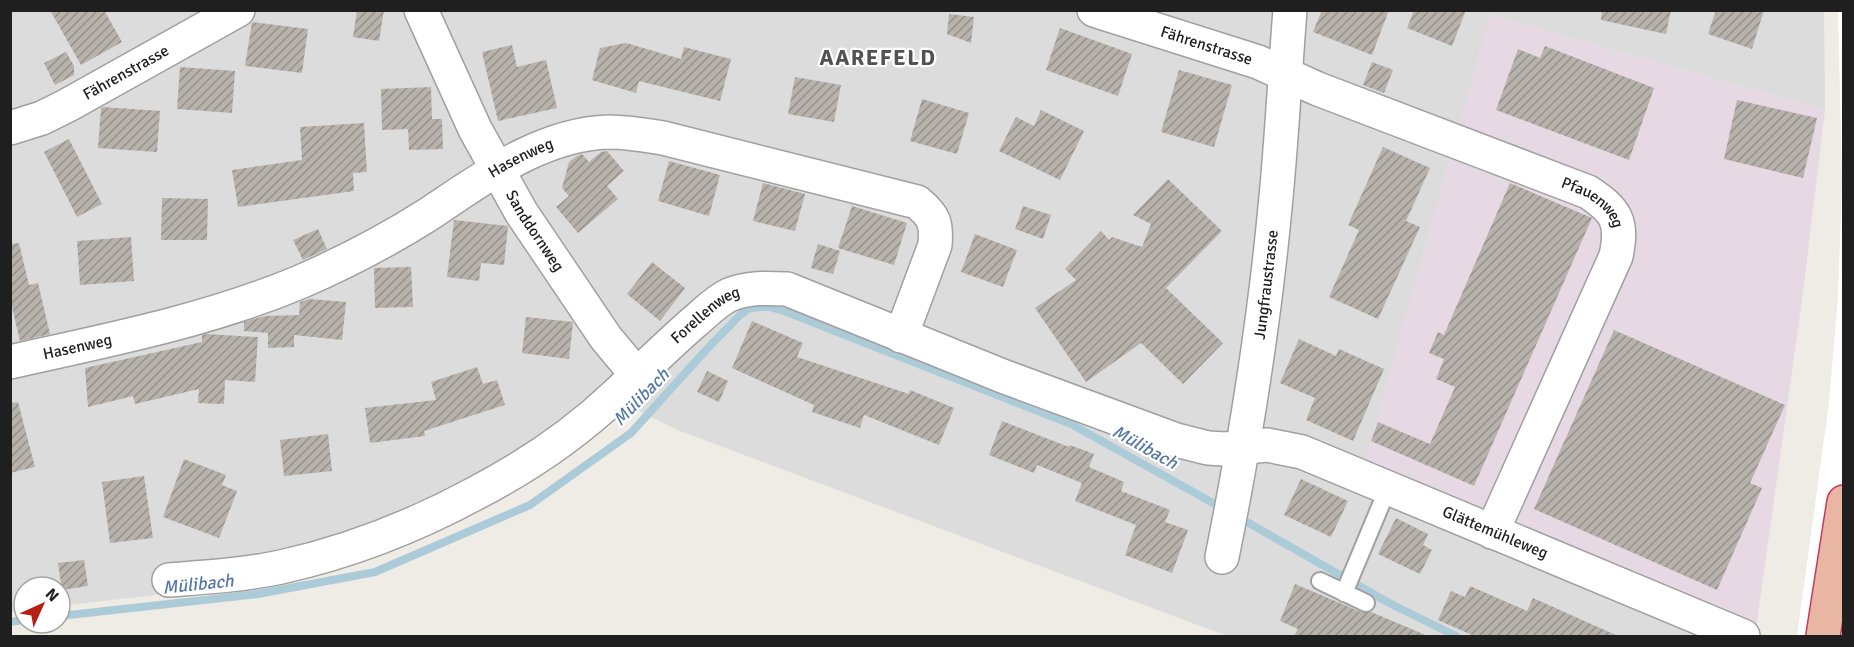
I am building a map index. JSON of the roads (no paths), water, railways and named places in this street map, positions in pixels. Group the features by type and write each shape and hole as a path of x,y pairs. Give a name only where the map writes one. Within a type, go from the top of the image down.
{"highway":[{"path":"1824,636 1844,502"}],"street":[{"name":"Fährenstrasse","path":"10,128 42,118 60,109 238,10"},
{"name":"Sanddornweg","path":"421,10 475,129 521,212 606,338 636,374"},
{"name":"Fährenstrasse","path":"1094,10 1258,62 1285,74"},
{"name":"Jungfraustrasse","path":"1222,557 1244,446 1276,197 1290,10"},
{"name":"Pfauenweg","path":"1285,74 1318,89 1588,192 1605,203 1616,218 1620,236 1616,256 1492,532"},
{"name":"Hasenweg","path":"10,362 202,317 300,282 398,232 496,169 561,141 596,134 633,133 663,138 917,202 934,220 935,245 902,336"},
{"name":"Forellenweg","path":"169,580 227,576 281,567 333,553 416,523 477,493 566,436 617,394 636,374 708,310 728,296 748,289 787,289 1005,377 1176,440 1208,448 1226,449 1244,446"},
{"name":"Glättemühleweg","path":"1244,446 1267,445 1302,452 1743,636"}],"lane":[{"path":"1348,584 1388,488"},
{"path":"1320,581 1348,584 1366,603"}],"waterway":[{"name":"Mülibach","path":"72,615 258,594 375,572 530,505 631,433 739,316 748,309 758,307 784,311 1071,424 1213,503"},
{"name":"Mülibach","path":"1247,522 1391,604 1456,636"}],"district":[{"name":"AAREFELD","path":"878,57"}]}
